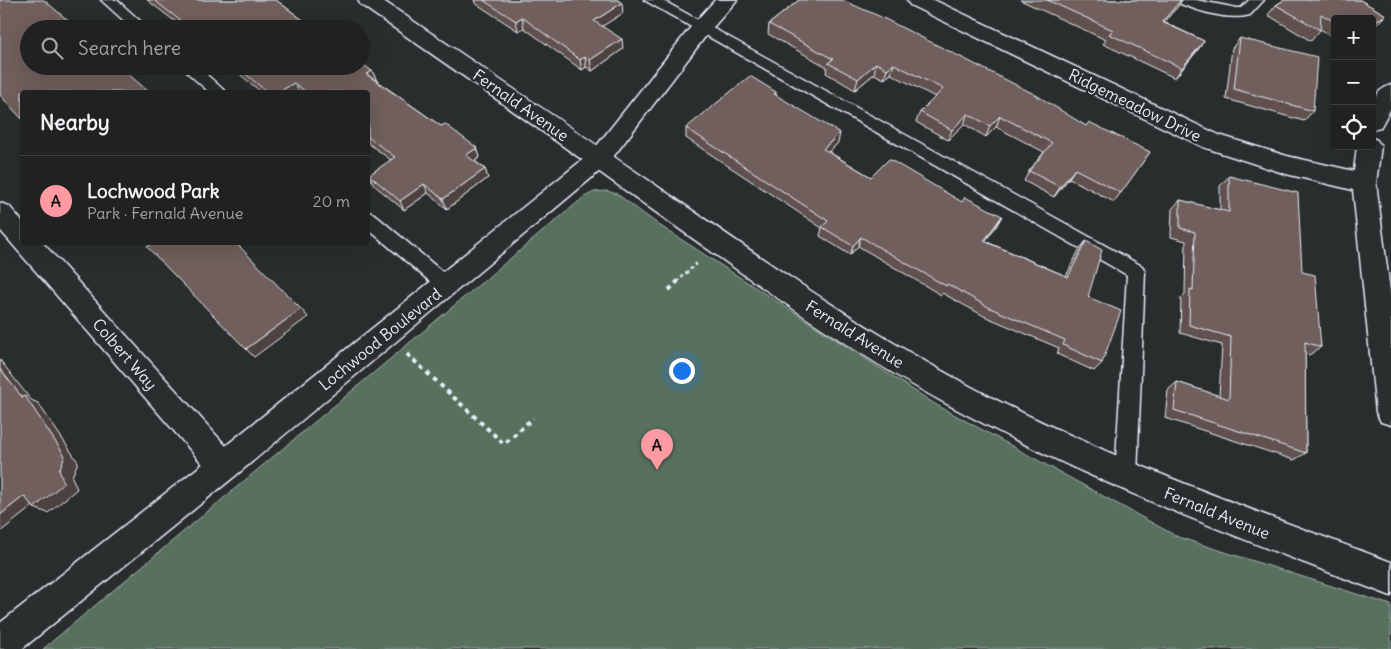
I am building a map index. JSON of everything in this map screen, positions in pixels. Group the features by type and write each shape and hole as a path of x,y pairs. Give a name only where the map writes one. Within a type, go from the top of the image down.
{"street":[{"name":"Fernald Avenue","path":"368,0 809,306 908,368 1024,429 1126,476 1245,525 1391,579"},
{"name":"Lochwood Boulevard","path":"0,645 224,466 599,159 701,28 727,0"},
{"name":"Ridgemeadow Drive","path":"917,0 1211,141 1286,166 1364,183"},
{"path":"1376,115 1384,100 1391,93"},
{"path":"1368,150 1364,183 1391,412"},
{"path":"0,212 20,236"},
{"name":"Colbert Way","path":"29,245 224,466"}],"lane":[{"path":"108,0 131,20"},
{"path":"651,0 1136,271 1126,476"},
{"path":"1183,0 1197,6 1230,13 1245,12 1257,0"},
{"path":"198,75 216,90"},
{"path":"370,221 446,285"}],"path":[{"path":"668,290 698,263"},
{"path":"404,352 504,444 533,418"}],"green space":[{"path":"607,191 617,194 659,225 935,404 1178,537 1391,605 1391,649 43,649 584,197 594,192"}],"building":[{"path":"0,0 44,0 67,20 20,20 20,75 129,75 147,90 20,90 20,117 0,95"},
{"path":"154,0 276,0 303,20 180,20"},
{"path":"483,0 618,0 622,3 594,21 622,39 590,60 585,57 580,60 522,17 516,21"},
{"path":"799,0 842,0 881,17 1036,95 1086,126 1089,122 1150,152 1121,193 1075,169 1060,187 1029,171 1052,143 1000,116 990,126 968,114 952,130 920,112 943,89 894,64 887,69 876,63 858,79 828,63 833,59 769,24"},
{"path":"1047,0 1181,0 1162,22 1204,41 1182,68 1109,34 1113,30"},
{"path":"1284,0 1360,0 1386,15 1376,21 1376,15 1331,15 1331,20 1321,14 1320,30 1276,5"},
{"path":"1240,38 1317,57 1313,111 1234,89"},
{"path":"247,75 367,75 441,126 445,124 477,148 466,155 485,169 443,199 424,184 400,201 370,176 395,157 370,138 370,90 303,90 294,83 282,90 265,90"},
{"path":"750,76 776,92 774,94 840,133 823,149 871,177 889,159 962,202 965,197 1002,216 984,241 1068,277 1086,241 1102,250 1088,297 1121,311 1102,363 1063,345 1065,340 990,308 947,284 946,286 861,237 853,246 822,227 828,221 686,128"},
{"path":"1229,176 1298,193 1302,272 1315,275 1321,347 1305,342 1306,453 1174,410 1177,382 1229,399 1231,337 1189,325 1190,289 1193,290 1195,232 1180,228 1180,200 1229,212"},
{"path":"150,245 238,245 301,309 246,349 147,247"},
{"path":"0,369 22,397 25,396 65,456 59,470 64,483 34,508 24,496 0,515"}],"place":[{"name":"Lochwood Park","path":"657,470"}]}
